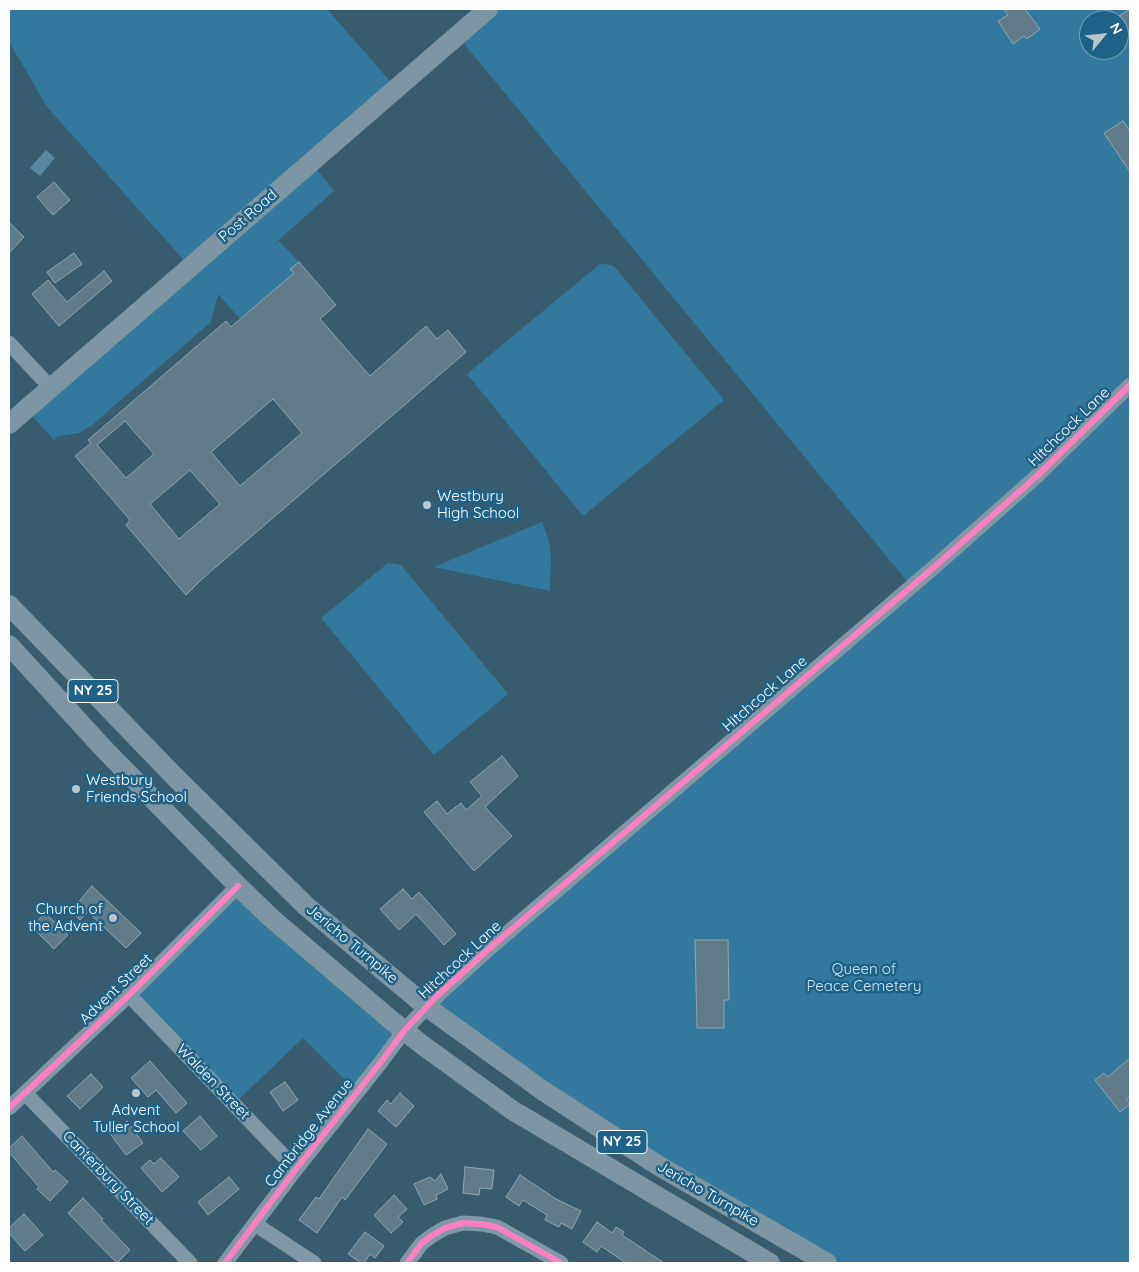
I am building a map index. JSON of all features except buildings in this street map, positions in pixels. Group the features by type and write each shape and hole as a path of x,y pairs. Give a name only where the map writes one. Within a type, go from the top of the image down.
{"main road":[{"name":"Post Road","path":"9,424 488,9"},
{"name":"Jericho Turnpike","path":"9,605 176,778 306,906 415,1019 512,1110 770,1263"},
{"name":"Jericho Turnpike","path":"9,645 103,748 270,917 415,1019 542,1090 659,1166 827,1263"},
{"path":"154,800 176,778"}],"street":[{"path":"9,343 51,388"},
{"name":"Hitchcock Lane","path":"415,1019 491,947 981,526 1037,476 1130,385"},
{"name":"Advent Street","path":"9,1108 129,995 238,886"},
{"name":"Walden Street","path":"129,995 296,1168"},
{"name":"Cambridge Avenue","path":"225,1263 296,1168 415,1019"},
{"name":"Canterbury Street","path":"25,1093 190,1263"},
{"path":"407,1263 422,1243 433,1235 445,1228 463,1223 497,1227 561,1263"},
{"path":"255,1224 314,1263"}],"green space":[{"path":"9,9 327,9 396,88 311,162 334,191 273,245 279,241 299,262 293,274 241,320 218,294 211,322 91,426 79,433 58,436 54,440 26,409 190,267 48,108 9,42"},
{"name":"Queen of Peace Cemetery","path":"488,9 1130,9 1130,1263 827,1263 427,1007 911,586 457,35"},
{"path":"600,264 613,265 724,400 583,516 467,374"},
{"path":"542,522 549,540 551,557 550,591 434,567"},
{"path":"388,563 401,565 508,694 434,755 321,618"},
{"path":"238,886 404,1031 357,1092 303,1038 234,1104 129,995"}],"shaded area":[{"path":"46,150 55,158 40,176 30,168"}],"cycle path":[{"path":"225,1263 404,1031 437,996 491,947 932,569 1037,476 1130,385"},
{"path":"9,1108 129,995 238,886"},
{"path":"407,1263 422,1243 433,1235 445,1228 463,1223 497,1227 561,1263"}],"place":[{"name":"Westbury High School","path":"427,505"},
{"name":"Westbury Friends School","path":"76,789"},
{"name":"Church of the Advent","path":"113,918"},
{"name":"Advent Tuller School","path":"136,1093"}]}
